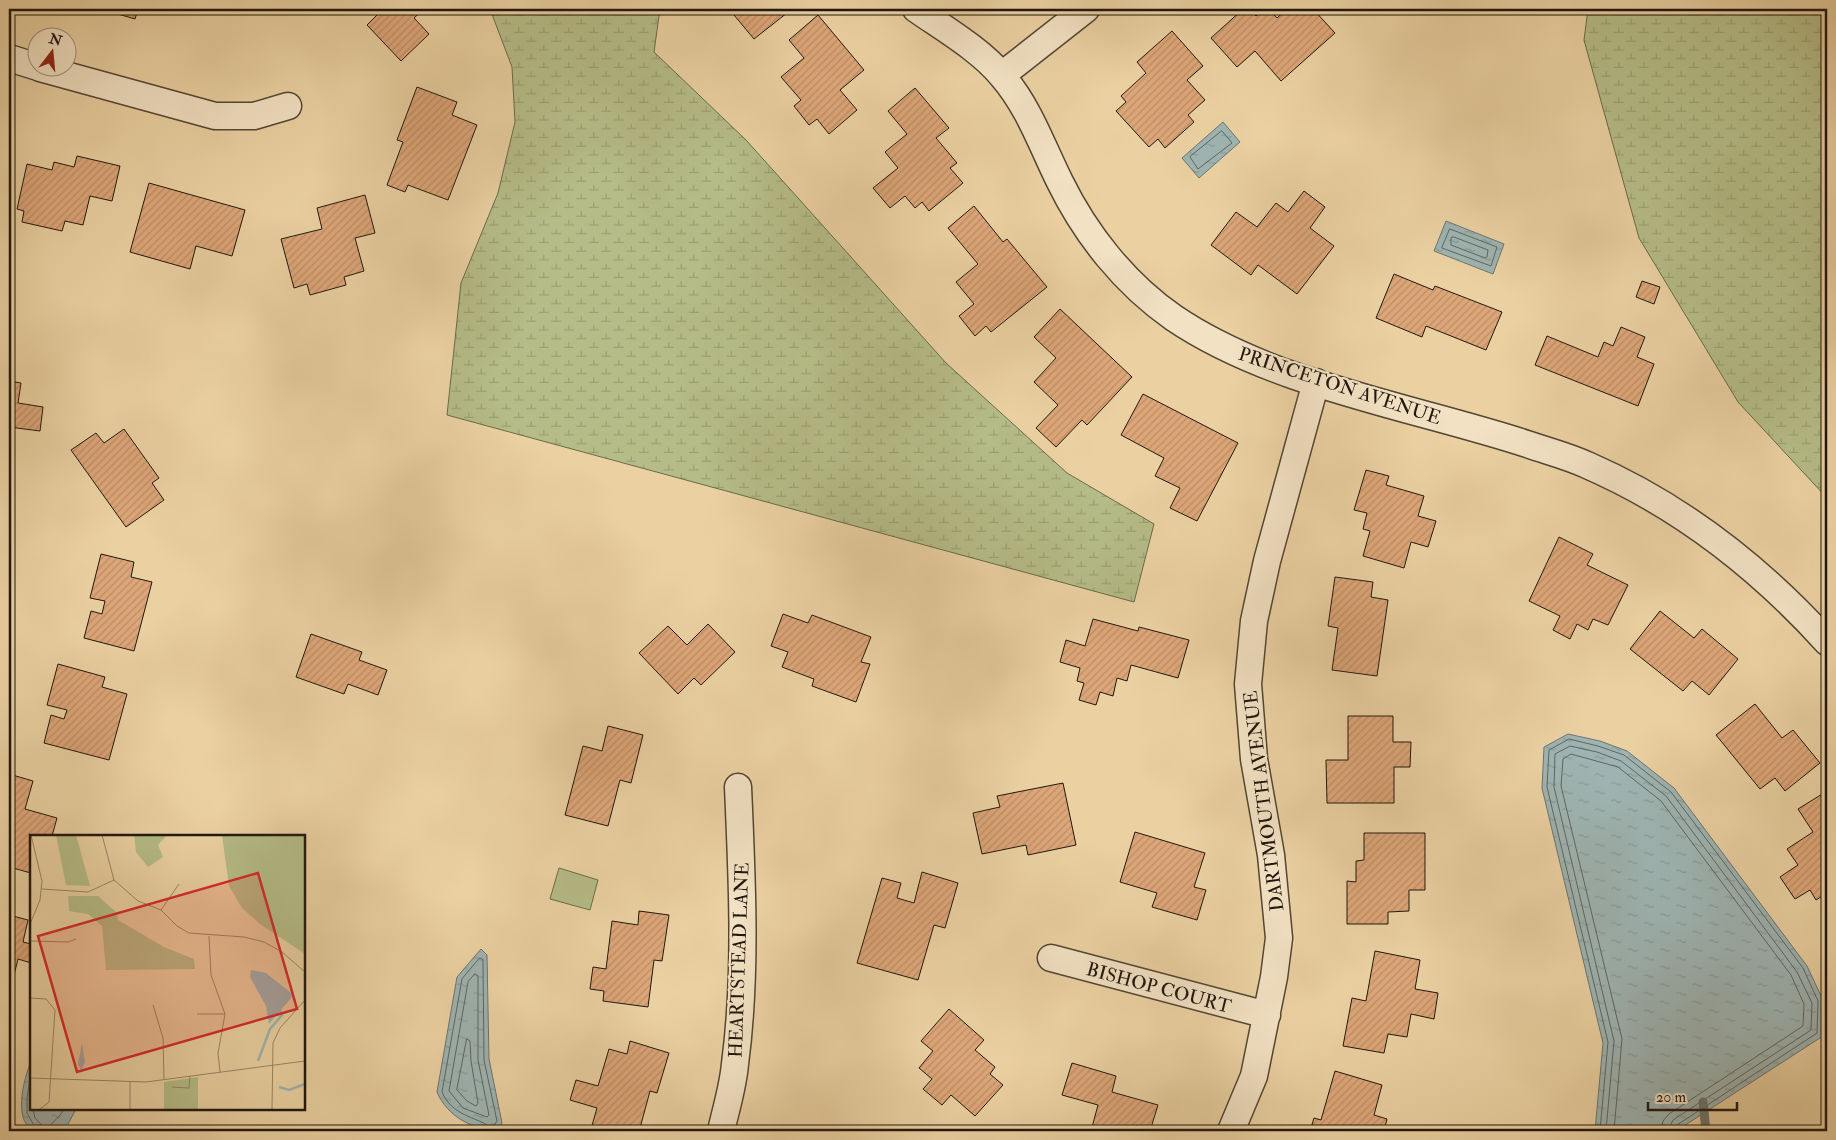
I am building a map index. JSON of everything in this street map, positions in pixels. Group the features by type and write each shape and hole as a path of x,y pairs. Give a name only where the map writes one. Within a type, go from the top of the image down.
{"street":[{"name":"PRINCETON AVENUE","path":"916,9 968,46 1002,75 1038,132 1060,182 1090,234 1131,282 1174,317 1232,351 1316,382 1508,438 1586,464 1661,503 1731,550 1793,603 1827,642"},
{"path":"1002,75 1086,9"},
{"path":"9,58 28,64"},
{"path":"78,78 215,116 254,116 288,106"},
{"name":"DARTMOUTH AVENUE","path":"1231,1131 1254,1076 1267,1016 1279,938 1270,855 1254,759 1248,684 1254,621 1267,561 1316,382"},
{"name":"HEARTSTEAD LANE","path":"721,1131 735,1066 740,1000 743,890 738,787"},
{"name":"BISHOP COURT","path":"1051,958 1267,1016"}],"green space":[{"path":"490,9 660,9 654,52 746,140 946,363 1067,473 1154,524 1134,602 447,415 461,283 498,193 515,122 512,67"},
{"path":"1588,9 1827,9 1827,498 1738,402 1639,238 1584,40"},
{"path":"559,868 598,880 590,910 550,899"}],"water":[{"path":"1223,122 1240,142 1199,178 1182,158"},
{"path":"1446,221 1504,244 1493,274 1434,251"},
{"path":"1568,734 1600,741 1627,751 1674,788 1807,966 1823,1000 1823,1036 1676,1131 1595,1131 1603,1043 1542,788 1544,747"},
{"path":"481,949 487,955 489,1059 502,1123 499,1129 480,1127 462,1120 447,1108 437,1092 457,977"},
{"path":"30,1065 30,1110 75,1110 67,1126 49,1131 37,1131 29,1127 24,1120 22,1111 25,1078"}],"building":[{"path":"101,9 138,9 135,19"},
{"path":"371,9 424,9 414,18 429,34 401,61 367,25 377,15"},
{"path":"729,9 792,9 754,39"},
{"path":"1243,9 1249,9 1256,16 1264,9 1269,9 1277,18 1287,9 1313,9 1335,33 1281,81 1255,51 1237,67 1211,38"},
{"path":"818,15 864,70 840,90 857,110 829,134 817,119 809,125 794,106 801,100 781,77 804,58 789,40"},
{"path":"1172,31 1203,66 1187,80 1205,100 1188,115 1194,122 1165,148 1158,139 1149,147 1116,111 1126,102 1121,96 1146,73 1137,62"},
{"path":"417,87 457,102 452,115 477,125 448,200 408,185 405,192 387,185 403,142 397,140"},
{"path":"915,88 949,128 936,138 957,163 950,168 963,183 929,211 922,202 915,208 905,196 890,208 873,188 898,168 885,152 907,134 888,111"},
{"path":"77,156 120,166 112,201 90,196 83,225 65,221 62,231 22,222 24,211 17,209 27,164 52,170 54,162 74,167"},
{"path":"149,183 245,210 232,256 196,246 190,269 130,252"},
{"path":"1304,191 1325,207 1310,228 1334,246 1297,294 1258,265 1251,275 1211,245 1236,212 1257,227 1276,203 1288,212"},
{"path":"365,195 375,233 355,238 364,271 344,277 346,285 310,295 307,284 294,288 281,239 322,229 317,208"},
{"path":"974,206 1003,242 1007,239 1047,287 991,332 986,326 975,336 959,316 974,304 956,282 978,264 948,228"},
{"path":"1394,274 1433,290 1435,286 1502,312 1486,350 1426,326 1422,337 1376,318"},
{"path":"1642,281 1660,287 1654,304 1636,297"},
{"path":"1060,309 1132,377 1087,425 1082,420 1056,447 1036,428 1058,405 1034,382 1056,358 1034,337"},
{"path":"1621,327 1645,337 1637,357 1654,364 1638,406 1535,365 1547,336 1598,357 1604,342 1613,346"},
{"path":"9,381 21,383 18,403 43,407 40,431 9,427"},
{"path":"1143,394 1238,443 1197,521 1170,508 1180,488 1155,476 1164,458 1121,435"},
{"path":"124,429 159,478 152,483 164,500 126,527 71,450 96,433 104,443"},
{"path":"1366,470 1389,476 1386,485 1424,496 1418,516 1436,521 1428,547 1411,542 1404,568 1363,556 1370,531 1363,529 1367,513 1354,510"},
{"path":"1559,537 1593,554 1587,565 1628,585 1608,625 1593,619 1588,630 1577,624 1570,639 1553,630 1560,616 1529,601"},
{"path":"101,554 134,562 131,577 152,582 134,651 84,638 91,611 102,614 105,601 90,598"},
{"path":"1335,577 1373,582 1371,597 1388,600 1377,676 1332,670 1338,628 1328,626"},
{"path":"1660,611 1694,638 1702,629 1738,659 1709,695 1692,681 1683,691 1630,649"},
{"path":"783,614 808,623 812,615 871,637 861,662 870,664 856,702 812,686 814,679 782,667 788,652 771,646"},
{"path":"1093,619 1138,631 1139,627 1189,640 1178,678 1131,665 1127,681 1117,678 1113,696 1100,692 1096,705 1079,700 1084,683 1077,681 1080,668 1060,662 1066,640 1085,646"},
{"path":"708,624 735,652 701,685 694,678 678,694 639,653 668,626 687,645"},
{"path":"311,634 362,652 359,660 387,670 378,695 348,684 344,694 296,677"},
{"path":"58,664 105,677 102,687 127,694 109,760 44,743 51,715 64,719 67,710 47,705"},
{"path":"1755,704 1782,738 1793,730 1820,763 1785,791 1775,778 1760,789 1716,735"},
{"path":"1348,716 1393,716 1393,742 1411,742 1410,767 1394,767 1394,803 1327,803 1326,760 1348,760"},
{"path":"608,726 643,735 631,783 620,780 608,826 565,815 583,746 602,751"},
{"path":"9,774 33,781 25,809 57,818 52,835 30,835 30,873 9,867"},
{"path":"1063,783 1076,845 1028,855 1026,845 982,854 973,813 1000,807 997,796"},
{"path":"1827,791 1827,893 1816,900 1810,890 1795,899 1780,877 1798,865 1787,849 1813,832 1798,809"},
{"path":"1135,832 1205,853 1194,887 1206,890 1197,920 1152,907 1157,893 1120,882"},
{"path":"1364,833 1425,833 1425,890 1409,890 1409,911 1388,912 1388,924 1347,924 1347,881 1356,882 1356,861 1364,860"},
{"path":"922,872 958,883 945,928 934,925 918,980 857,963 882,878 901,883 897,898 914,903"},
{"path":"639,911 669,915 662,961 654,960 648,1007 603,1001 604,991 590,989 593,967 606,969 612,921 638,925"},
{"path":"9,915 28,920 23,942 30,944 30,963 18,959 14,975 9,976"},
{"path":"1375,951 1420,960 1415,989 1438,993 1434,1019 1411,1014 1407,1037 1388,1034 1384,1053 1343,1046 1352,998 1366,1001"},
{"path":"949,1009 984,1040 975,1050 995,1067 990,1074 1003,1085 975,1116 951,1095 942,1105 923,1089 932,1079 919,1068 933,1051 921,1041"},
{"path":"630,1041 669,1053 657,1093 650,1091 640,1128 629,1125 627,1131 591,1129 597,1108 570,1100 576,1080 598,1086 609,1049 627,1054"},
{"path":"1072,1063 1116,1076 1112,1092 1158,1105 1150,1131 1091,1131 1098,1105 1062,1095"},
{"path":"1335,1071 1382,1085 1374,1115 1387,1119 1384,1131 1310,1131 1314,1118 1321,1120"}],"waterway":[{"path":"1703,1102 1706,1131"}]}
